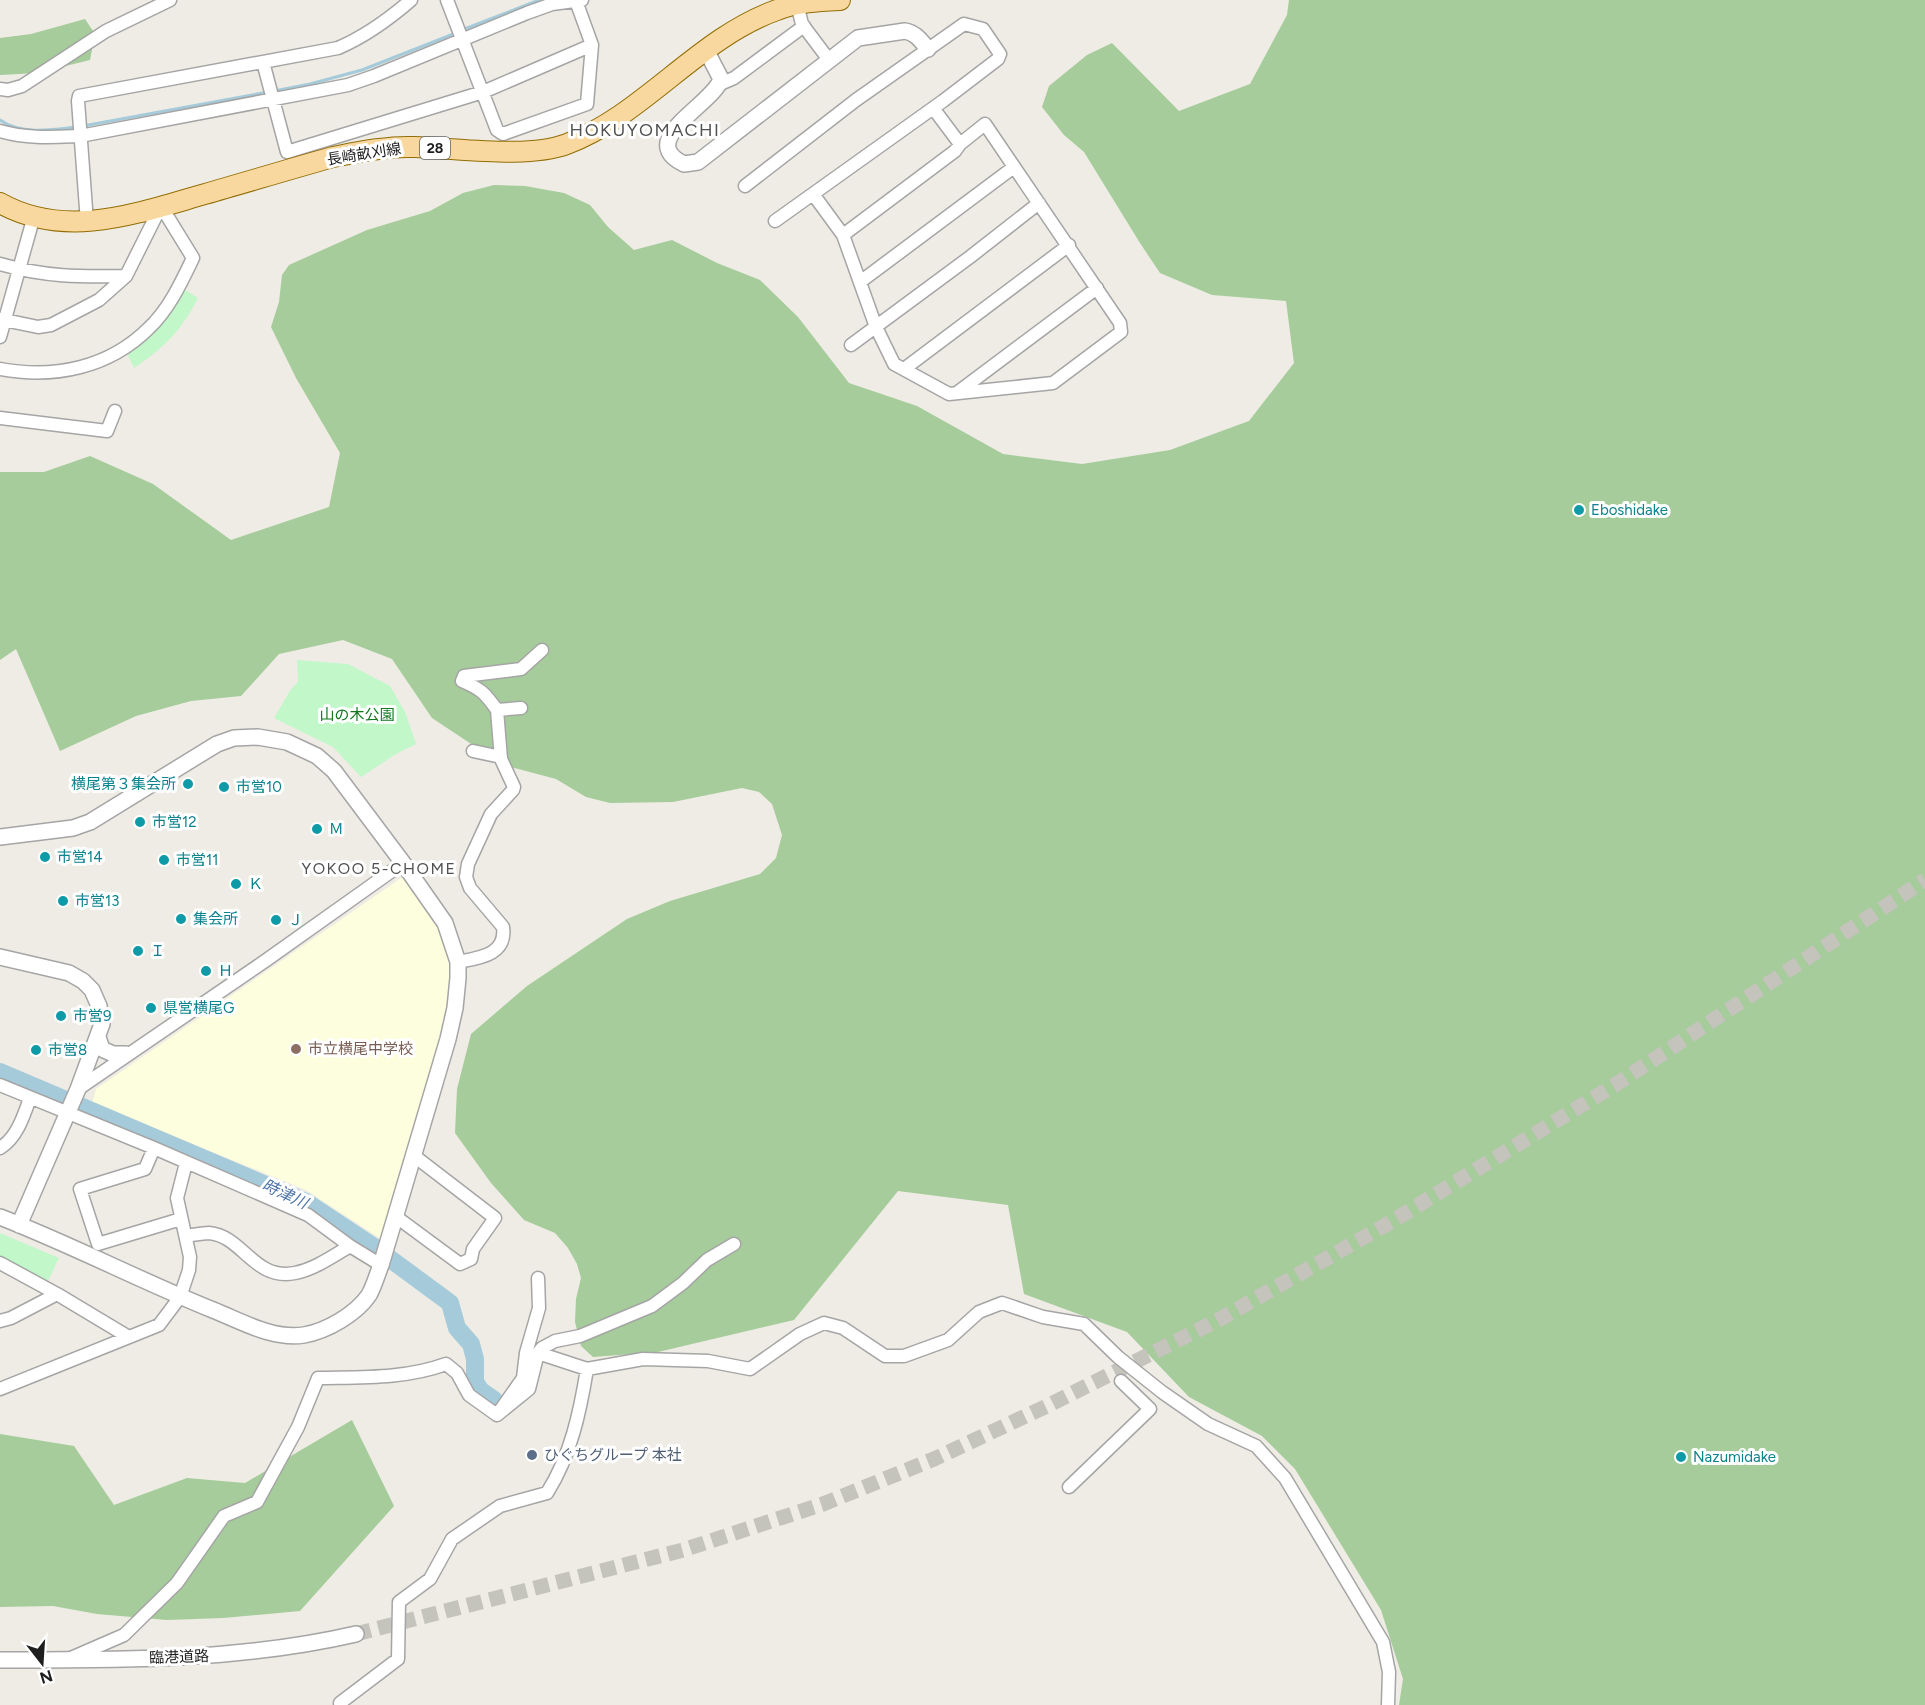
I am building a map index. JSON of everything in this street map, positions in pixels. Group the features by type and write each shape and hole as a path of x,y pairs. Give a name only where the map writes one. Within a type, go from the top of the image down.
{"main road":[{"name":"長崎畝刈線","path":"0,203 34,216 59,221 87,222 128,216 333,157 365,151 411,147 528,152 565,145 602,128 706,50 750,21 797,4 840,0"}],"street":[{"path":"0,89 8,90 22,86 106,31 170,0"},
{"path":"87,222 79,96 338,48 360,39 411,0"},
{"path":"447,0 497,130 503,134 587,104 592,45 576,1"},
{"path":"0,131 37,138 80,135 348,85 552,4 582,0"},
{"path":"797,4 802,24 829,60"},
{"path":"745,186 856,100 964,24 983,29 1000,54 998,59 775,221"},
{"path":"720,84 734,78 804,26"},
{"path":"706,50 721,79 716,91 674,129 669,138 668,148 671,156 684,164 698,162 858,38 911,32 928,49"},
{"path":"263,62 287,152 483,92 592,45"},
{"path":"933,108 960,144"},
{"path":"813,194 843,235 876,327 894,364 949,394 1053,383 1121,332 1120,323 985,124 960,144 955,151 843,235"},
{"path":"860,282 1014,166"},
{"path":"851,345 1039,203"},
{"path":"2,320 38,327 51,325 99,300 126,276 161,206"},
{"path":"0,369 22,373 77,370 126,346 149,329 175,294 193,258 161,206"},
{"path":"0,338 2,320 20,270 34,216"},
{"path":"904,369 1069,245"},
{"path":"0,264 20,270 66,277 126,276"},
{"path":"957,393 1097,288"},
{"path":"0,418 107,431 115,411"},
{"path":"458,962 489,955 501,945 503,940 503,927 470,888 465,871 491,814 514,787 501,757 497,710 479,688 462,681 464,676 521,669 542,650"},
{"path":"497,710 521,708"},
{"path":"0,837 73,828 90,822 217,744 234,738 258,737 287,742 320,758 334,771 445,923 458,962 455,1008 381,1265 369,1295 344,1319 319,1331 302,1335 282,1335 263,1330 180,1297 0,1217"},
{"path":"473,751 501,757"},
{"path":"78,1089 403,863"},
{"path":"0,957 69,973 83,981 92,990 99,1006 102,1024 78,1089 19,1225"},
{"path":"98,1037 102,1049 113,1054 126,1054"},
{"path":"0,1085 154,1148 308,1215 350,1246 381,1265"},
{"path":"0,1148 20,1124 30,1098"},
{"path":"154,1148 145,1169 80,1190 98,1245 181,1219"},
{"path":"395,1216 460,1264 471,1259 473,1250 495,1218 413,1155"},
{"path":"0,1389 159,1324 180,1297 189,1270 190,1257 177,1198 186,1163"},
{"path":"186,1236 210,1233 226,1238 264,1269 277,1273 294,1273 310,1268 350,1246"},
{"path":"497,1415 529,1389 538,1353 542,1348 555,1341 580,1336 652,1306 707,1260 734,1244"},
{"path":"0,1263 127,1336"},
{"path":"497,1415 523,1378 525,1353 539,1308 538,1278"},
{"path":"0,1321 57,1294"},
{"path":"538,1353 587,1369 643,1359 708,1361 750,1369 800,1334 824,1323 843,1328 885,1356 904,1356 948,1340 979,1312 1002,1303 1043,1317 1084,1324 1118,1357 1162,1392 1208,1424 1256,1446 1285,1478 1383,1642 1389,1672 1388,1705"},
{"path":"67,1660 124,1635 177,1583 224,1516 256,1502 298,1427 318,1378 384,1377 431,1370 446,1364 457,1373 469,1395 497,1415"},
{"path":"341,1705 340,1703 398,1659 399,1602 430,1579 452,1539 500,1506 547,1493 560,1473 581,1411 587,1369"},
{"path":"1069,1487 1150,1409 1121,1381"},
{"name":"臨港道路","path":"0,1660 195,1657 267,1651 356,1634"}],"shaded area":[{"name":"市立横尾中学校","path":"404,876 439,927 453,966 450,1010 381,1239 306,1190 92,1103 96,1089"}],"green space":[{"path":"1289,0 1925,0 1925,1705 1399,1705 1403,1679 1381,1610 1295,1469 1262,1436 1189,1397 1127,1332 1024,1294 1008,1205 898,1191 794,1320 658,1352 593,1357 581,1346 575,1322 576,1299 581,1278 577,1264 568,1248 555,1233 524,1220 491,1183 455,1133 457,1089 471,1034 527,986 627,919 670,901 760,874 776,858 782,835 772,804 759,792 742,788 673,802 610,803 586,797 556,779 503,765 432,718 392,659 343,640 279,654 241,696 191,701 136,716 60,751 16,649 0,660 0,472 44,472 90,456 153,484 231,540 329,507 340,453 296,378 271,327 279,302 282,275 289,265 367,230 430,211 463,193 494,185 525,186 564,193 590,205 608,227 634,250 672,240 717,263 760,280 798,317 849,383 917,406 1003,454 1082,464 1170,450 1249,421 1294,363 1286,301 1212,295 1160,273 1084,152 1064,135 1042,107 1049,86 1087,55 1112,43 1179,111 1250,84 1287,15"},
{"path":"85,19 95,34 90,60 37,73 0,75 0,38 31,34"},
{"path":"182,288 198,298 192,310 171,338 134,368 125,349"},
{"name":"山の木公園","path":"297,660 348,664 390,686 405,712 416,744 361,777 333,747 274,718 291,689 298,682"},
{"path":"0,1233 59,1258 48,1281 0,1256"},
{"path":"352,1420 394,1506 300,1611 167,1620 97,1614 53,1606 0,1607 0,1434 74,1446 114,1505 187,1478 245,1483"}],"waterway":[{"path":"462,30 539,0"},
{"path":"274,91 362,70 456,33"},
{"path":"83,126 268,92"},
{"path":"0,120 8,125 27,130 76,127"},
{"name":"時津川","path":"0,1072 306,1202 374,1247 450,1303 457,1328 471,1344 475,1359 475,1382 481,1391 494,1400"}],"tunnel":[{"path":"356,1634 683,1550 823,1504 934,1459 1047,1406 1220,1319 1389,1223 1618,1083 1925,880"}],"place":[{"name":"Eboshidake","path":"1579,510"},
{"name":"横尾第３集会所","path":"188,784"},
{"name":"市営10","path":"224,787"},
{"name":"市営12","path":"140,822"},
{"name":"Ｍ","path":"317,829"},
{"name":"市営14","path":"45,857"},
{"name":"市営11","path":"164,860"},
{"name":"Ｋ","path":"236,884"},
{"name":"市営13","path":"63,901"},
{"name":"集会所","path":"181,919"},
{"name":"Ｊ","path":"276,920"},
{"name":"Ｉ","path":"138,951"},
{"name":"Ｈ","path":"206,971"},
{"name":"県営横尾G","path":"151,1008"},
{"name":"市営9","path":"61,1016"},
{"name":"市立横尾中学校","path":"296,1049"},
{"name":"市営8","path":"36,1050"},
{"name":"ひぐちグループ 本社","path":"532,1455"},
{"name":"Nazumidake","path":"1681,1457"}],"district":[{"name":"HOKUYOMACHI","path":"645,130"},
{"name":"YOKOO 5-CHOME","path":"379,868"}]}
